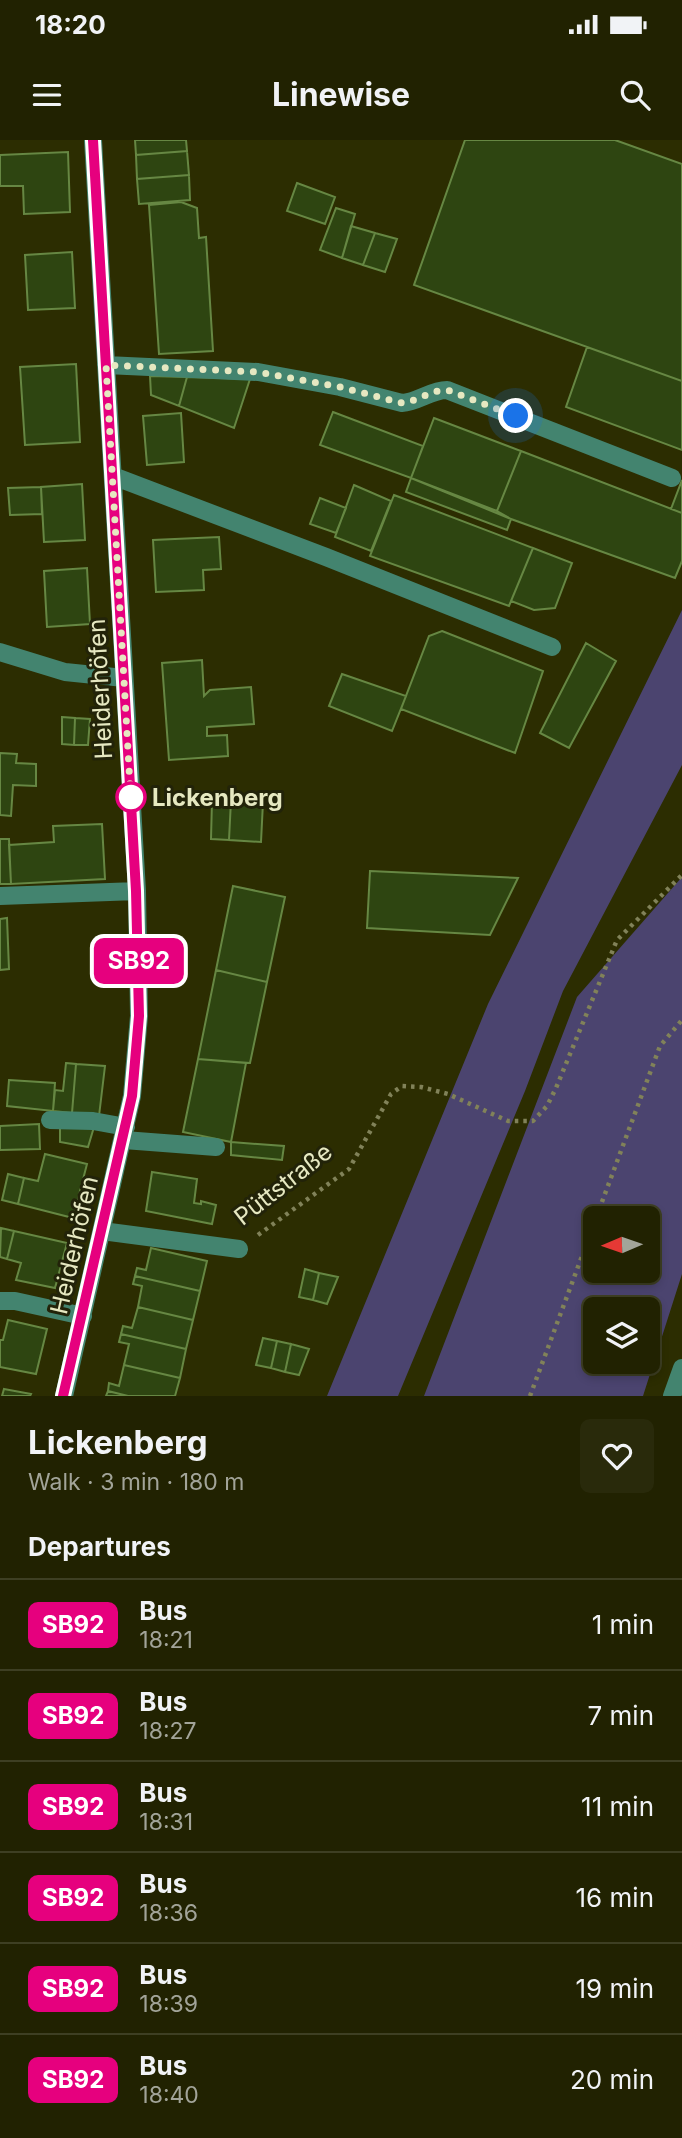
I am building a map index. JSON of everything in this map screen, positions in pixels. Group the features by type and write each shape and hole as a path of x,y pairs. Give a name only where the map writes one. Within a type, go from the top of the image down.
{"street":[{"name":"Heiderhöfen","path":"64,1396 125,1133 132,1096 139,1016 136,891 93,140"},
{"path":"106,365 258,372 340,387 402,403 447,390 672,478"},
{"path":"113,476 552,647"},
{"path":"0,652 65,672 124,678"},
{"path":"0,896 136,891"},
{"path":"50,1120 93,1121 125,1133 216,1147"},
{"name":"Püttstraße","path":"102,1231 239,1249"},
{"path":"0,1301 15,1301 83,1316"},
{"path":"672,1396 682,1368"}],"path":[{"name":"Püttstraße","path":"239,1249 349,1168 391,1094 402,1086 421,1087 448,1094 508,1121 533,1121 540,1115 556,1088 617,940 682,875"},
{"path":"601,1206 660,1046 682,1020"},
{"path":"530,1396 583,1254"}],"shaded area":[{"path":"682,610 682,765 563,991 525,1091 398,1396 327,1396 488,1004"},
{"path":"682,877 682,1274 660,1343 660,1297 583,1297 583,1374 650,1374 643,1396 424,1396 577,997"}],"building":[{"path":"135,140 186,140 187,151 136,155"},
{"path":"465,140 615,140 682,164 682,381 414,285"},
{"path":"187,151 189,175 137,179 136,155"},
{"path":"68,152 70,212 24,214 23,186 0,186 0,155"},
{"path":"189,175 190,200 139,204 137,179"},
{"path":"297,183 335,197 325,224 287,211"},
{"path":"181,202 197,208 199,238 206,237 213,351 159,354 149,205"},
{"path":"336,208 355,214 342,258 320,250"},
{"path":"351,226 375,233 363,265 342,258"},
{"path":"375,233 397,239 385,272 363,265"},
{"path":"72,252 75,308 28,310 25,255"},
{"path":"587,347 682,381 682,450 566,407"},
{"path":"76,364 80,442 25,445 20,367"},
{"path":"150,376 187,377 179,406 151,395"},
{"path":"187,377 250,379 234,428 179,406"},
{"path":"333,412 423,446 411,478 320,445"},
{"path":"181,413 184,462 147,465 143,416"},
{"path":"434,418 521,451 497,511 411,478"},
{"path":"521,451 682,513 682,561 675,578 511,519 497,511"},
{"path":"411,478 511,519 507,530 406,492"},
{"path":"682,480 682,513 671,509"},
{"path":"82,484 85,540 44,542 41,487"},
{"path":"354,485 391,501 371,551 335,537"},
{"path":"41,487 42,514 10,515 8,488"},
{"path":"394,495 533,548 509,606 370,556"},
{"path":"320,498 346,508 336,533 310,524"},
{"path":"219,537 221,569 203,570 204,590 156,592 153,540"},
{"path":"533,548 572,563 555,608 534,610 511,601"},
{"path":"87,568 90,624 47,627 44,571"},
{"path":"442,631 543,671 515,753 401,709 429,636"},
{"path":"586,643 616,661 569,748 540,733"},
{"path":"202,660 204,696 210,690 251,687 254,724 207,727 207,736 227,735 228,756 169,760 162,663"},
{"path":"342,674 406,696 392,731 329,706"},
{"path":"62,717 75,718 74,745 62,744"},
{"path":"75,718 90,719 88,745 74,745"},
{"path":"0,753 17,754 16,763 36,764 36,786 13,785 11,816 0,815"},
{"path":"212,800 231,800 229,840 211,839"},
{"path":"231,800 263,802 261,842 229,840"},
{"path":"102,824 105,879 11,884 9,845 54,842 53,826"},
{"path":"0,839 9,839 11,884 0,884"},
{"path":"370,871 518,878 490,935 367,928"},
{"path":"233,886 285,897 267,982 216,970"},
{"path":"7,918 9,969 0,970 0,919"},
{"path":"216,970 267,982 250,1063 198,1059"},
{"path":"198,1059 246,1063 231,1142 183,1132"},
{"path":"66,1063 76,1064 72,1113 53,1111 55,1090 63,1091"},
{"path":"76,1064 105,1066 99,1116 72,1113"},
{"path":"9,1080 55,1083 53,1111 7,1106"},
{"path":"39,1124 40,1149 0,1150 0,1126"},
{"path":"60,1127 94,1127 88,1147 60,1142"},
{"path":"231,1142 284,1146 282,1160 231,1155"},
{"path":"45,1154 87,1164 73,1218 18,1204 24,1178 38,1181"},
{"path":"152,1172 197,1179 194,1203 201,1204 201,1201 216,1205 212,1224 146,1211"},
{"path":"8,1174 24,1178 18,1204 2,1200"},
{"path":"1,1228 14,1231 7,1259 0,1257"},
{"path":"14,1231 67,1243 55,1288 16,1280 21,1263 7,1259"},
{"path":"151,1248 207,1261 200,1291 135,1276 137,1268 146,1270"},
{"path":"305,1269 319,1273 313,1300 299,1297"},
{"path":"319,1273 338,1277 327,1304 313,1300"},
{"path":"135,1276 200,1291 193,1320 138,1307 142,1286 133,1284"},
{"path":"138,1307 193,1320 186,1349 121,1334 123,1326 132,1328"},
{"path":"8,1320 47,1329 36,1374 0,1367 0,1340 3,1340"},
{"path":"121,1334 186,1349 180,1378 124,1365 129,1344 119,1342"},
{"path":"263,1338 277,1341 271,1368 256,1365"},
{"path":"277,1341 291,1344 285,1372 271,1368"},
{"path":"291,1344 309,1349 299,1375 285,1372"},
{"path":"124,1365 180,1378 175,1396 128,1396 108,1391 109,1383 119,1386"},
{"path":"4,1389 31,1394 2,1396"},
{"path":"108,1391 128,1396 106,1396"}],"bus line":[{"name":"SB92","path":"63,1396 124,1140 132,1096 140,977 93,140"}],"place":[{"name":"Lickenberg","path":"131,797"}],"route":[{"path":"131,797 131,803 106,365 258,372 300,378 402,403 447,390 516,416"}]}
